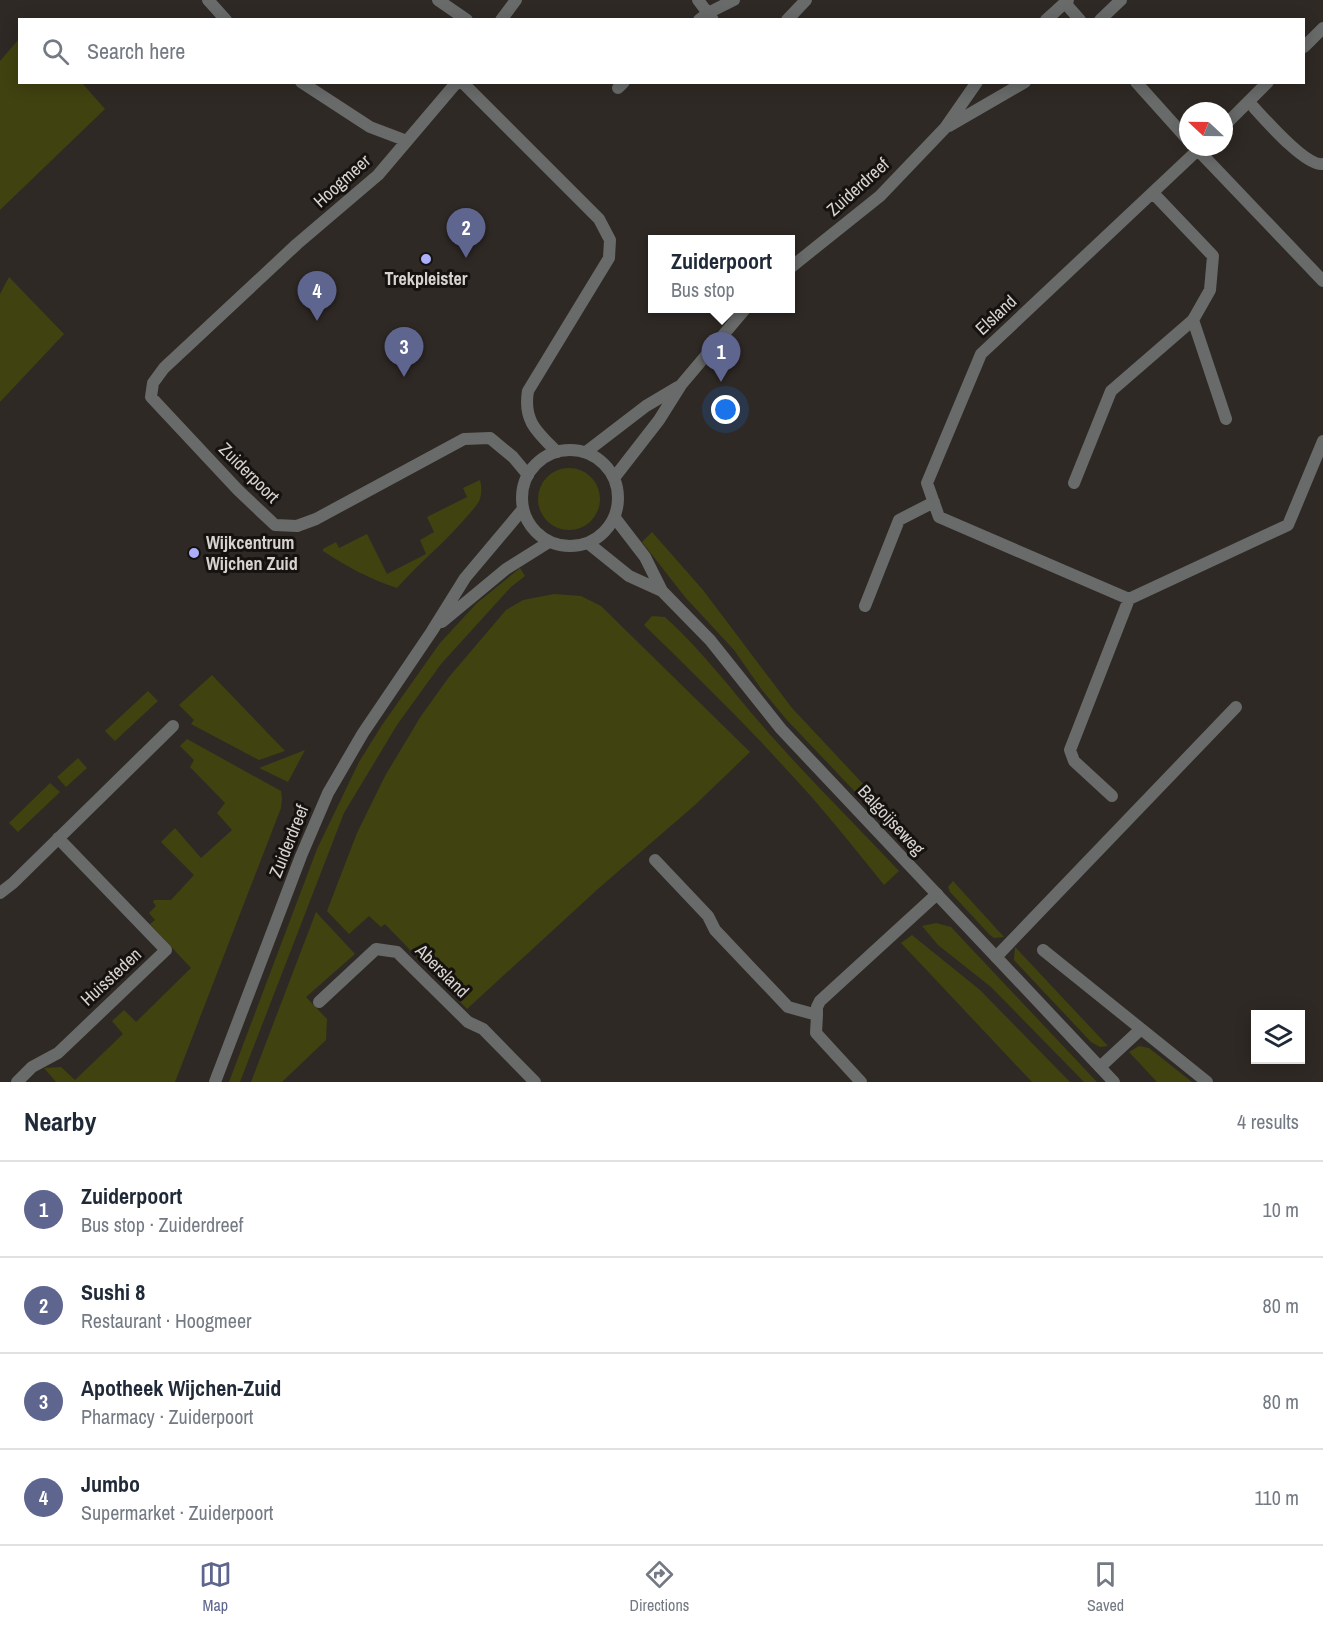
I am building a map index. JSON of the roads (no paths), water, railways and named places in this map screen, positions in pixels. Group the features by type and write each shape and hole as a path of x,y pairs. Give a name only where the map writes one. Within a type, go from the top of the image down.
{"street":[{"path":"208,0 224,18"},
{"path":"438,0 464,18"},
{"path":"502,18 516,0"},
{"path":"698,0 707,17 734,0"},
{"path":"790,18 806,0"},
{"path":"1102,18 1121,0"},
{"path":"1048,18 1065,1 1078,18"},
{"path":"1305,46 1323,28"},
{"name":"Hoogmeer","path":"304,84 370,127 407,141"},
{"name":"Hoogmeer","path":"295,242 378,175 455,84"},
{"path":"464,84 599,219 610,240 609,258 528,391 526,405 529,419 557,452"},
{"name":"Zuiderdreef","path":"795,264 880,196 945,128 976,84"},
{"name":"Zuiderdreef","path":"945,128 1022,84"},
{"path":"1138,84 1179,130"},
{"path":"1233,117 1266,84"},
{"path":"1249,102 1304,158 1318,165 1323,164"},
{"name":"Elsland","path":"934,502 927,483 981,354 1190,156"},
{"name":"Elsland","path":"1206,156 1323,281"},
{"path":"1074,483 1111,391 1193,320 1210,290 1213,256 1153,193"},
{"name":"Zuiderpoort","path":"295,242 164,368 153,383 151,398 238,490 276,525 297,526 316,519 464,439 490,438 513,457 528,475"},
{"path":"614,478 659,420 681,385 743,313"},
{"path":"1193,320 1226,418"},
{"path":"586,452 646,406 681,385"},
{"path":"1112,796 1074,761 1070,750 1129,599 1288,525 1323,441"},
{"path":"566,450 586,452 603,463 614,478 618,491 615,518 608,529 588,543 561,546 549,542 528,522 523,509 524,486 528,475 545,457 557,452 566,450"},
{"path":"865,606 899,520 934,502 939,517 1129,599"},
{"name":"Zuiderdreef","path":"214,1082 301,856 328,793 389,693 465,578 523,509"},
{"name":"Balgoijseweg","path":"615,518 645,557 662,591 710,640 781,729 1114,1082"},
{"name":"Zuiderdreef","path":"432,631 506,569 549,542"},
{"name":"Balgoijseweg","path":"588,543 629,576 662,591"},
{"path":"996,957 1236,707"},
{"path":"0,893 14,883 173,726"},
{"name":"Huissteden","path":"16,1082 32,1067 58,1053 166,950 58,838"},
{"path":"655,860 708,916 715,930 788,1007 817,1015"},
{"path":"861,1082 816,1033 817,1007 820,1001 937,894"},
{"name":"Abersland","path":"319,1002 376,949 398,952 468,1022 483,1029 534,1082"},
{"path":"1043,950 1207,1082"},
{"path":"1100,1067 1141,1029"}],"place":[{"name":"Sushi 8","path":"466,258"},
{"name":"Trekpleister","path":"426,259"},
{"name":"Jumbo","path":"317,321"},
{"name":"Apotheek Wijchen-Zuid","path":"404,377"},
{"name":"Zuiderpoort","path":"721,382"},
{"name":"Wijkcentrum Wijchen Zuid","path":"194,553"}]}
